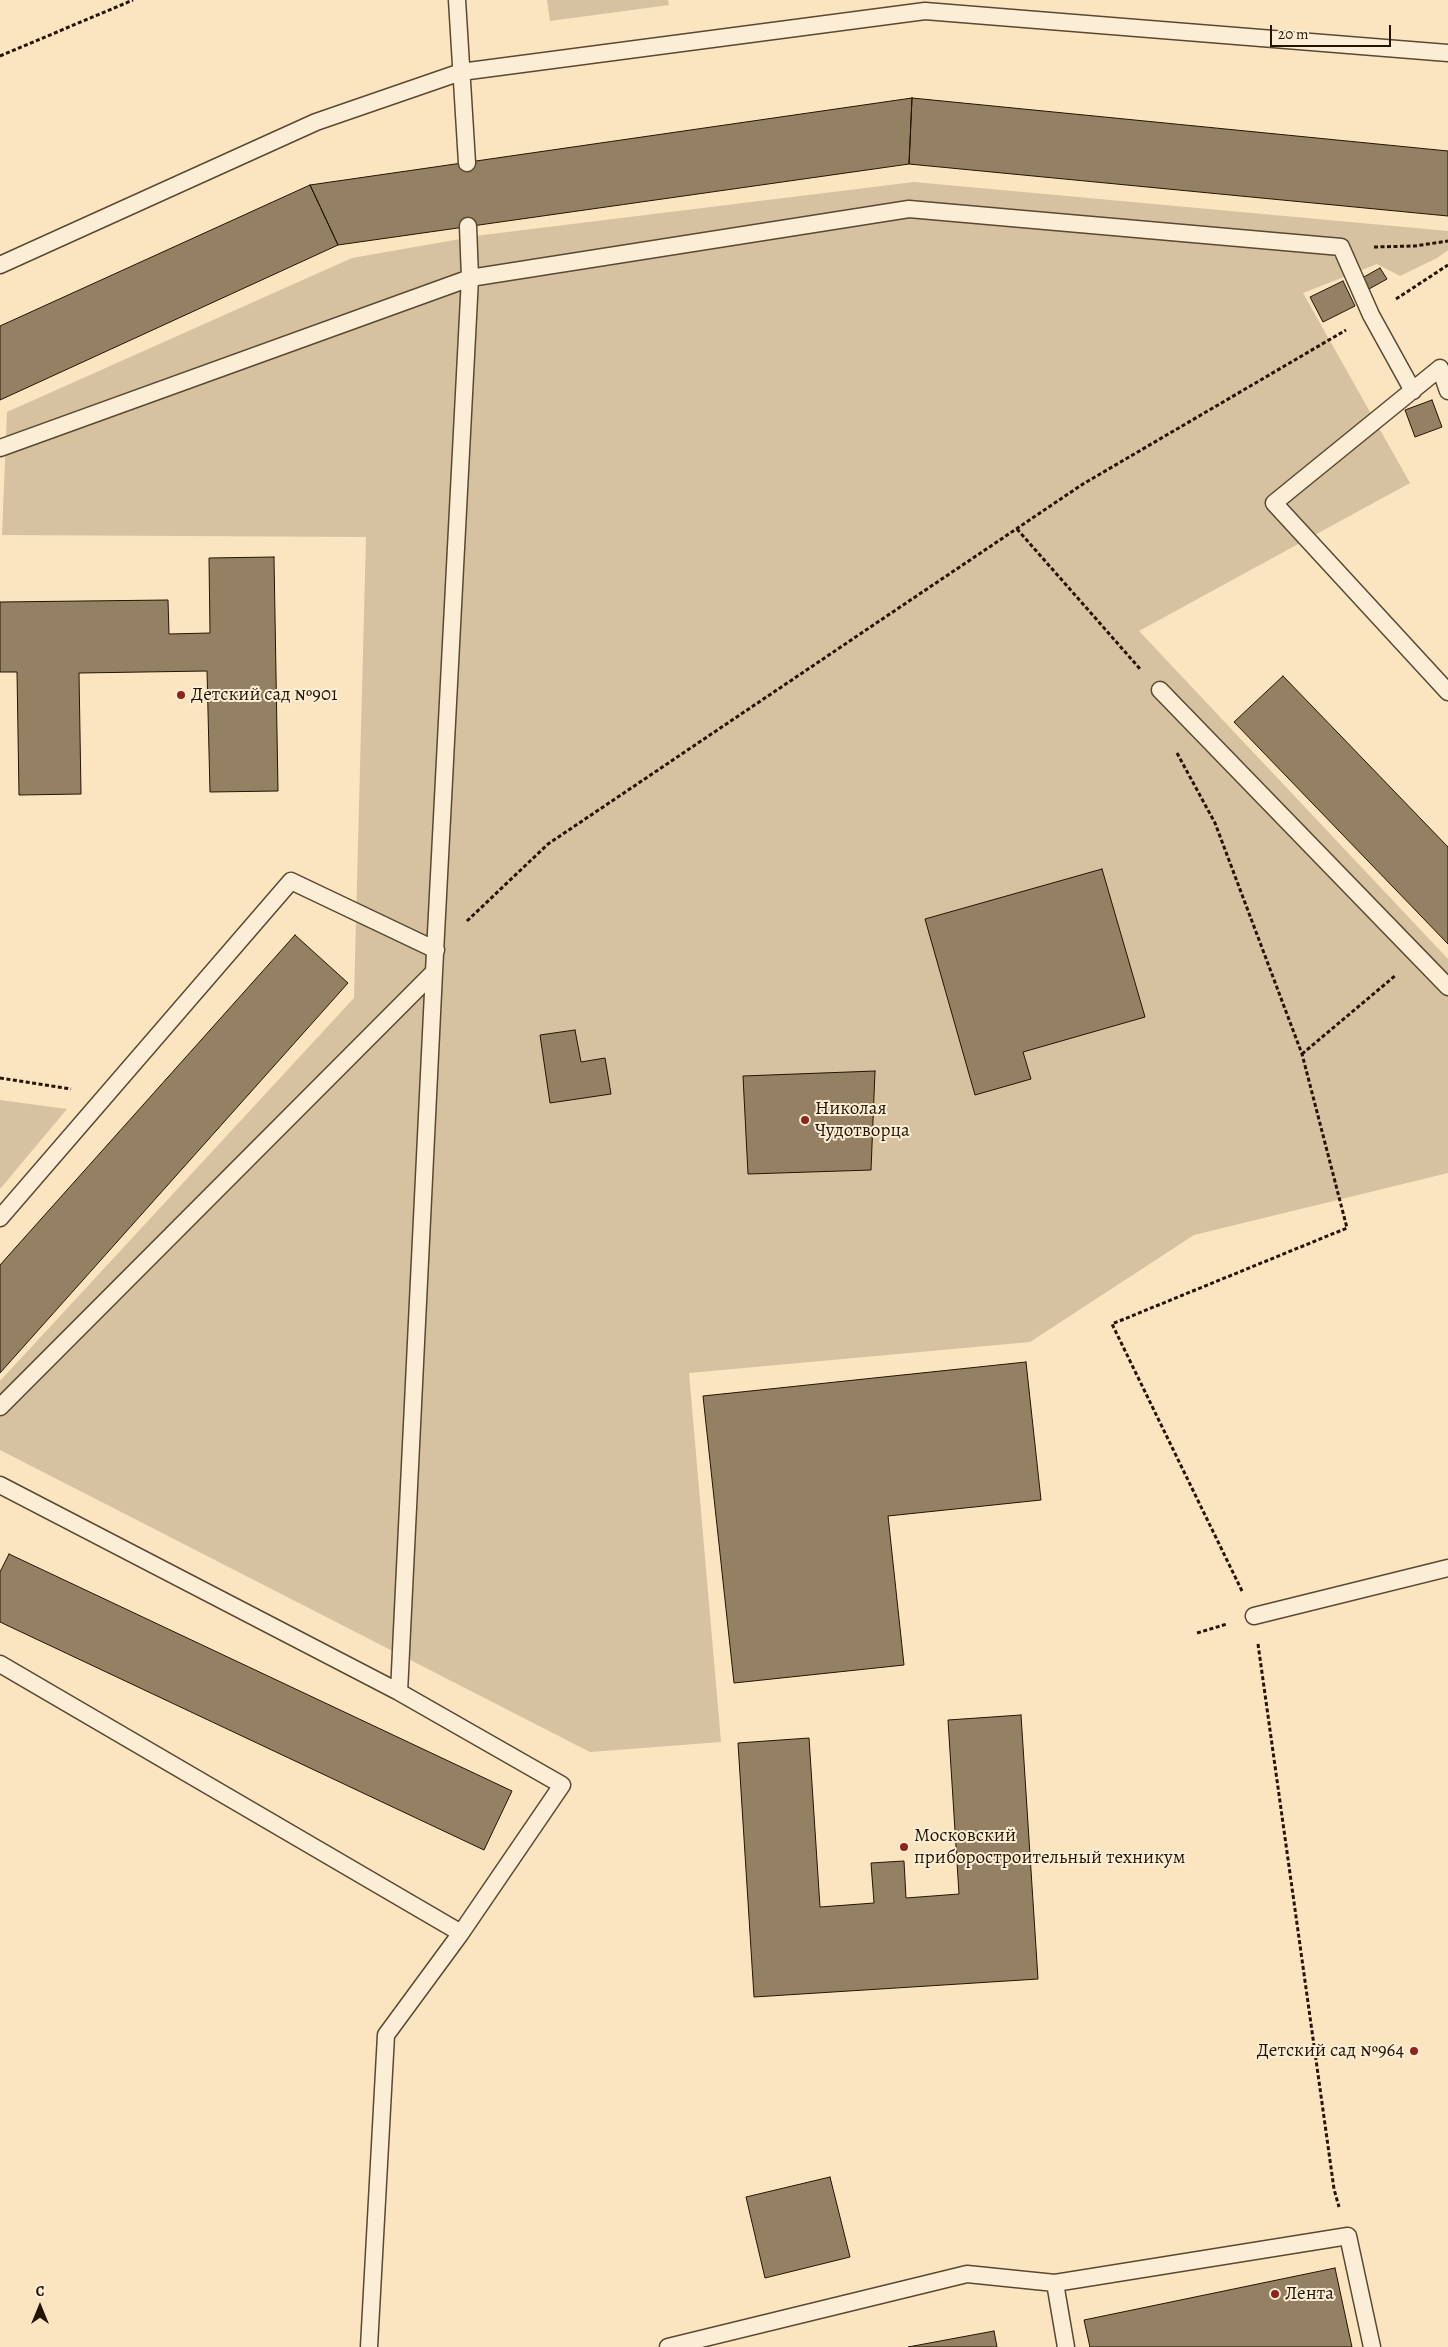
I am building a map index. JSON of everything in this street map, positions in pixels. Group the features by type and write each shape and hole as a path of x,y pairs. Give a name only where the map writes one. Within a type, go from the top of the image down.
{"lane":[{"path":"458,0 467,163"},
{"path":"0,265 316,122 462,72 925,11 1448,53"},
{"path":"0,448 470,278 910,209 1341,247 1371,315 1413,391"},
{"path":"399,1692 470,278 468,226"},
{"path":"1448,391 1440,368 1274,503 1448,692"},
{"path":"1160,690 1448,988"},
{"path":"0,1218 291,881 436,950"},
{"path":"0,1407 434,972"},
{"path":"0,1485 399,1692 562,1785 461,1933 386,2035 369,2347"},
{"path":"1254,1616 1448,1568"},
{"path":"0,1664 461,1933"},
{"path":"668,2347 967,2274 1055,2283 1348,2236 1372,2347"},
{"path":"1055,2283 1066,2347"}],"path":[{"path":"0,56 133,0"},
{"path":"1341,247 1415,246 1448,240"},
{"path":"436,950 548,844 1083,484 1371,315 1448,265"},
{"path":"1018,529 1160,690"},
{"path":"1175,750 1215,824 1302,1054 1347,1228 1112,1324 1254,1616 1334,2188"},
{"path":"1302,1054 1418,957"},
{"path":"0,1078 108,1094"}],"shaded area":[{"path":"547,0 668,0 669,5 550,21"},
{"path":"914,182 1448,231 1448,250 1437,258 1400,276 1377,264 1303,293 1410,483 1139,631 1448,959 1448,1173 1194,1235 1030,1342 689,1373 721,1742 590,1752 0,1450 0,1381 354,998 366,537 2,535 7,412 352,258 483,235"},
{"path":"0,1100 67,1109 0,1189"}],"building":[{"path":"912,98 909,164 338,245 310,185"},
{"path":"912,98 1448,151 1448,216 909,164"},
{"path":"310,185 338,245 0,400 0,326"},
{"path":"1380,268 1387,279 1369,289 1362,278"},
{"path":"1343,281 1355,306 1323,322 1310,297"},
{"path":"1432,400 1442,427 1415,437 1405,410"},
{"path":"274,557 278,791 210,792 207,671 79,673 81,794 19,795 17,672 0,672 0,602 168,600 169,634 210,633 209,558"},
{"path":"1283,676 1448,847 1448,944 1234,722"},
{"path":"1102,869 1145,1017 1023,1052 1031,1079 975,1095 925,919"},
{"path":"295,935 348,983 0,1373 0,1265"},
{"path":"575,1030 581,1062 605,1058 611,1094 550,1103 540,1035"},
{"path":"875,1071 871,1170 748,1174 743,1076"},
{"path":"1026,1362 1041,1500 888,1516 904,1665 734,1683 703,1396"},
{"path":"9,1554 512,1791 484,1850 0,1622 0,1572"},
{"path":"1021,1715 1038,1979 754,1997 738,1743 809,1738 820,1907 874,1903 871,1863 904,1861 906,1898 959,1894 948,1720"},
{"path":"830,2177 850,2257 765,2278 746,2197"},
{"name":"Лента","path":"1335,2268 1352,2347 1090,2347 1084,2320"},
{"path":"994,2331 997,2347 908,2347"}],"place":[{"name":"Детский сад №901","path":"181,695"},
{"name":"Николая Чудотворца","path":"805,1120"},
{"name":"Московский приборостроительный техникум","path":"904,1847"},
{"name":"Детский сад №964","path":"1414,2051"},
{"name":"Лента","path":"1275,2294"}]}
